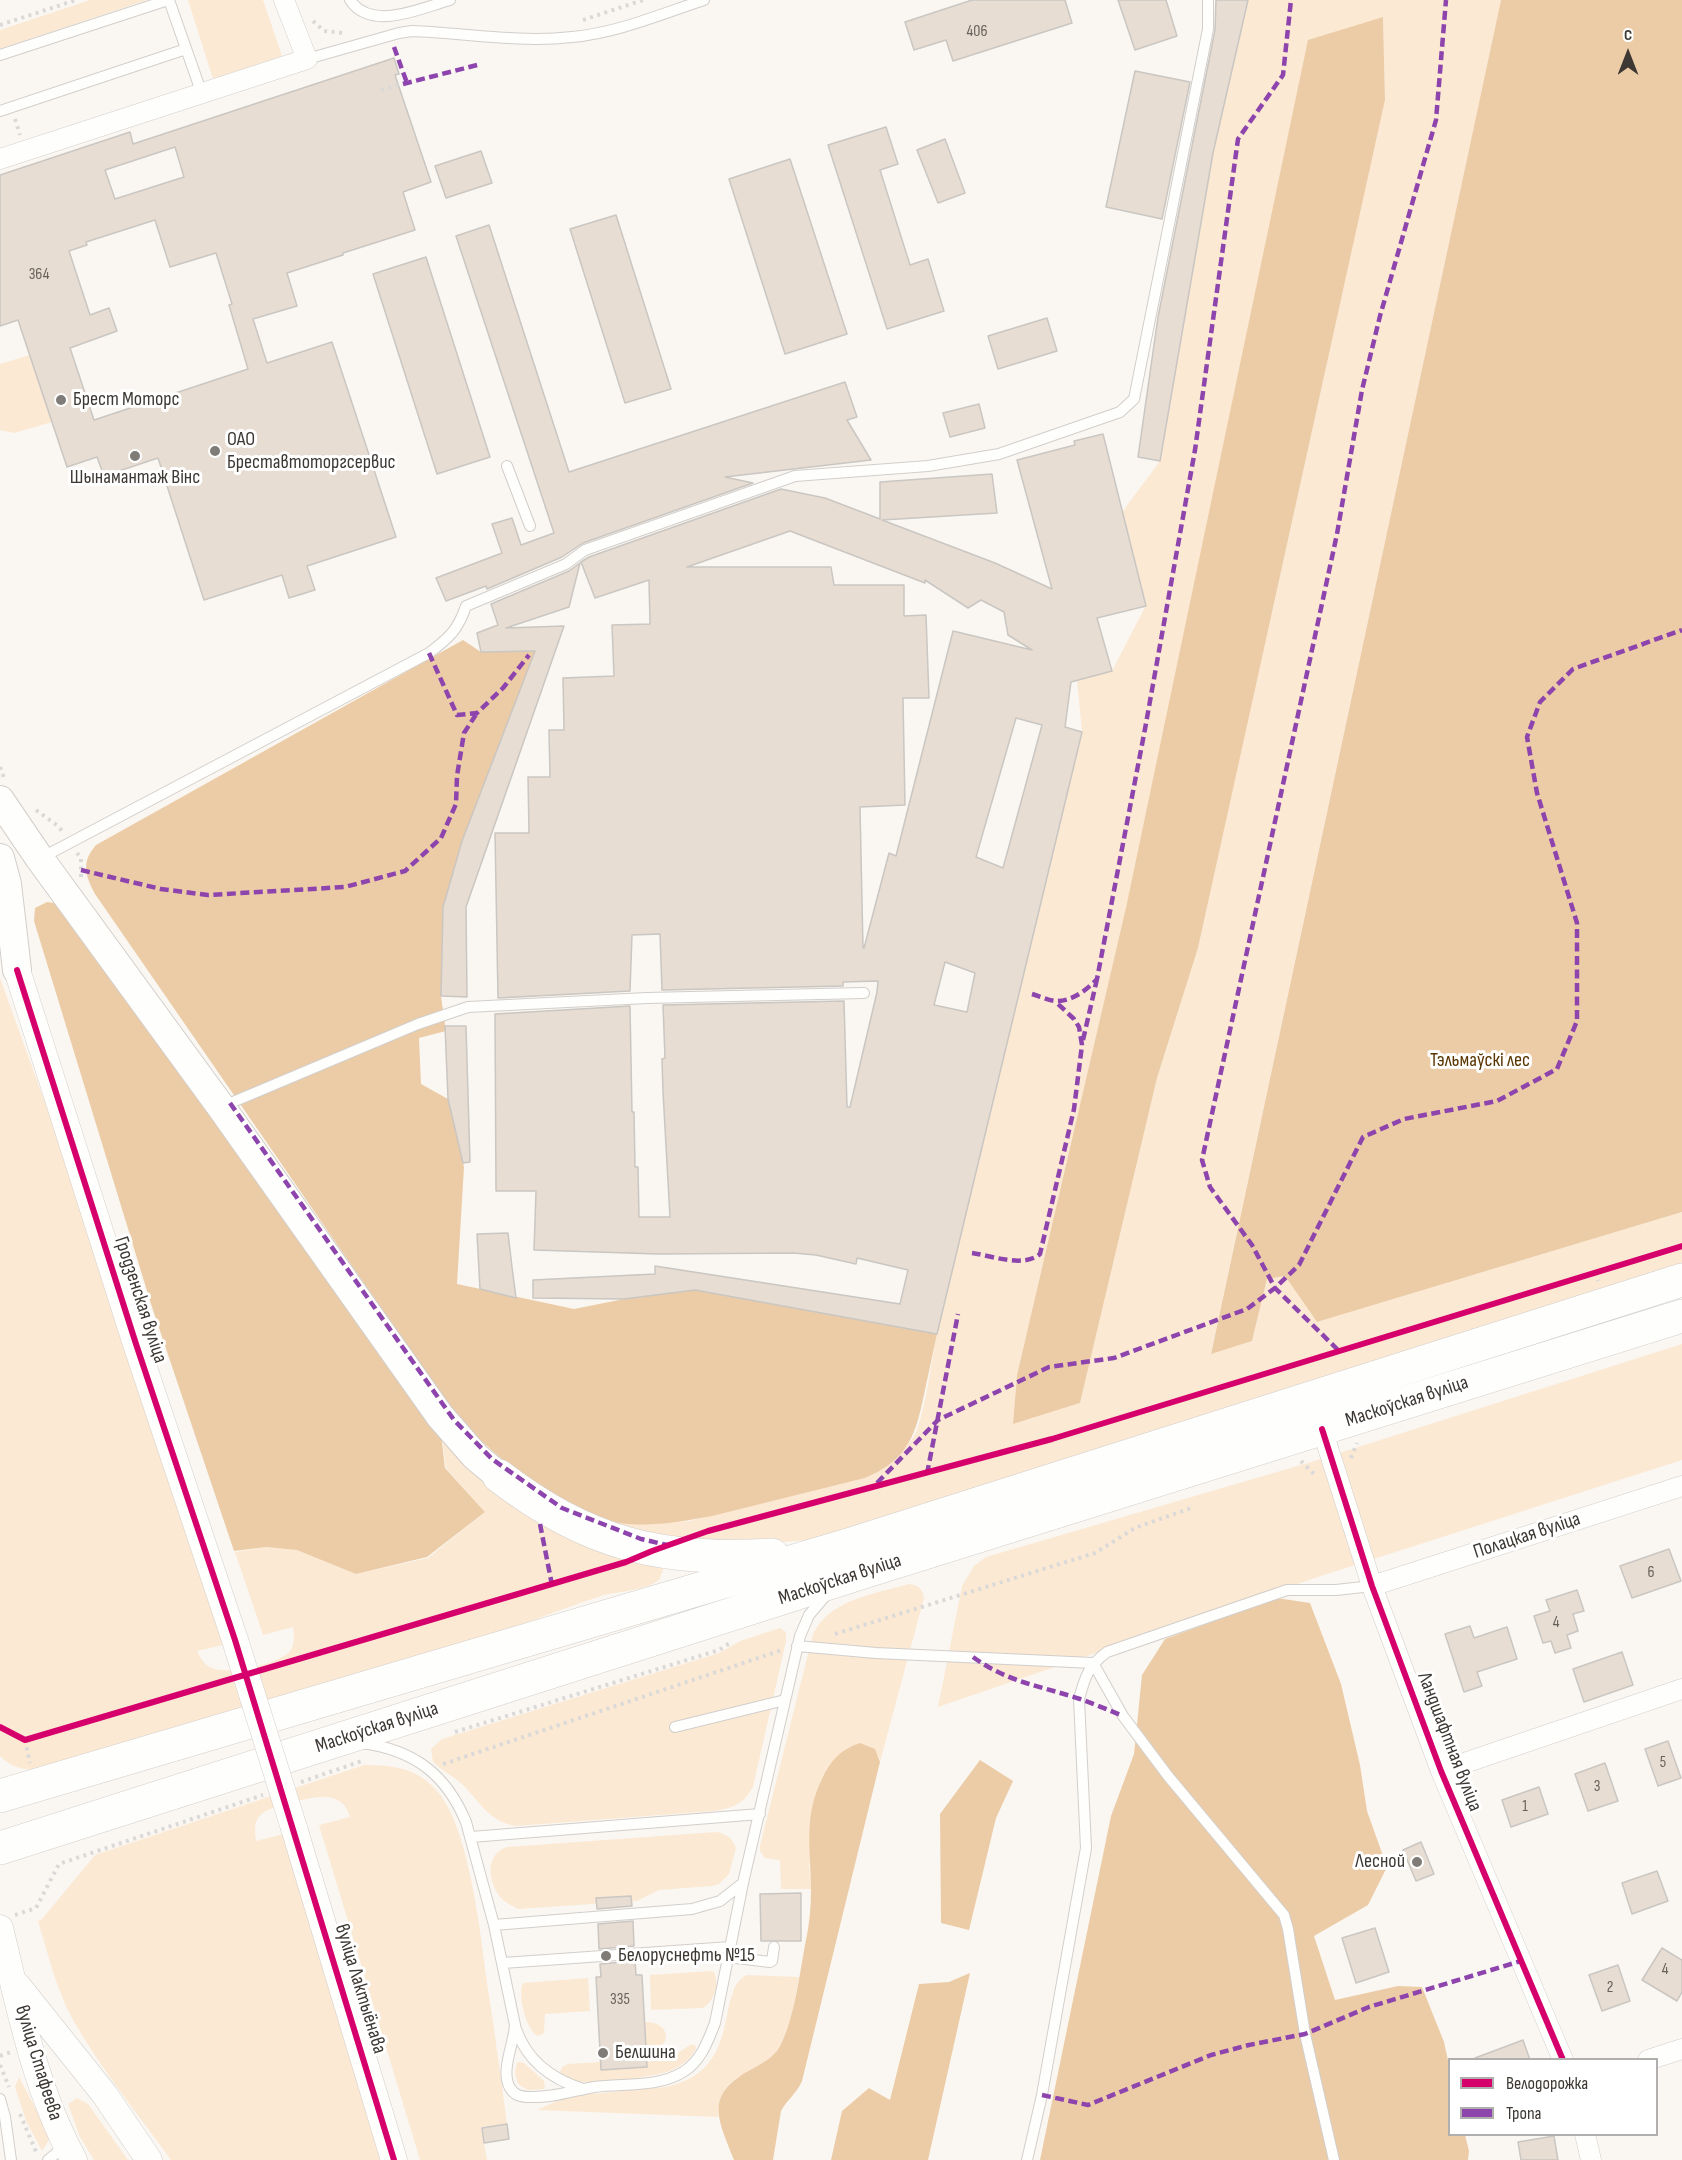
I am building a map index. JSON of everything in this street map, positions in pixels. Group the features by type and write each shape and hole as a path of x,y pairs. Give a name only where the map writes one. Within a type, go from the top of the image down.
{"highway":[{"name":"Маскоўская вуліца","path":"0,1848 331,1743 1312,1398 1682,1280"},
{"name":"Маскоўская вуліца","path":"0,1796 1322,1429 1682,1316"},
{"path":"1312,1398 1322,1429"},
{"path":"499,1476 521,1493 570,1522 599,1535 652,1551 710,1557 851,1560"}],"main road":[{"path":"5,793 40,859 221,1107 440,1416 476,1456 499,1476"},
{"name":"Гродзенская вуліца","path":"0,858 7,884 17,970"},
{"name":"Гродзенская вуліца","path":"0,930 17,970"}],"street":[{"path":"0,159 307,59 284,0"},
{"name":"Гродзенская вуліца","path":"17,970 136,1344 236,1640 294,1828"},
{"name":"Ландшафтная вуліца","path":"1322,1429 1372,1586 1441,1772 1562,2058"},
{"name":"Полацкая вуліца","path":"1372,1586 1682,1486"},
{"path":"1441,1772 1682,1689"},
{"name":"вуліца Лактыёнава","path":"294,1828 394,2160"},
{"name":"вуліца Стафеева","path":"0,1928 37,2074 63,2155"},
{"path":"13,1979 105,2095 149,2160"},
{"path":"1654,2058 1682,2049"},
{"path":"1585,2136 1591,2160"}],"lane":[{"path":"0,56 168,0 202,94"},
{"path":"350,0 359,11 376,16 405,12 450,0"},
{"path":"307,59 412,31 530,39 574,37 618,28 704,0"},
{"path":"40,859 429,653 449,639 460,623 466,606 566,564 585,550 795,476 928,466 999,454 1120,411 1134,399 1208,29 1208,0"},
{"path":"0,111 186,49"},
{"path":"507,466 530,526"},
{"path":"221,1107 427,1020 468,1007 623,998 864,993"},
{"path":"331,1743 363,1743 396,1750 432,1770 451,1791 460,1806 471,1837 494,1925 515,2025 515,2037 507,2068 509,2085 515,2094 525,2097 542,2097 583,2089 669,2079 685,2071 698,2058 712,2033 721,1999 743,1883 797,1646 804,1625 816,1605 832,1590 851,1560"},
{"path":"1027,2160 1042,2095 1086,1848 1079,1699 1084,1680 1093,1662 1107,1652 1287,1590 1336,1590 1372,1586"},
{"path":"797,1646 876,1653 1093,1662"},
{"path":"1093,1662 1123,1716 1161,1767 1284,1915 1305,2034 1334,2160"},
{"path":"675,1728 785,1701"},
{"path":"471,1837 759,1814"},
{"path":"494,1925 692,1909 720,1901 743,1883"},
{"path":"503,1963 729,1952 770,1962 774,1947"},
{"path":"515,2025 525,2049 540,2066 558,2080 583,2089"},
{"path":"0,2099 11,2160"}],"path":[{"path":"0,25 76,0"},
{"path":"381,90 403,84"},
{"path":"0,767 4,778 5,793"},
{"path":"31,807 58,826 81,858"},
{"path":"1584,1277 1606,1270"},
{"path":"17,1736 25,1740 37,1737"},
{"path":"25,1740 30,1763"}],"shaded area":[{"path":"90,0 147,0 0,49 0,30"},
{"path":"188,0 263,0 282,56 213,79"},
{"path":"1248,0 1501,0 1211,1353 1252,1341 1267,1279 1285,1276 1317,1322 1682,1212 1682,1268 817,1539 753,1545 655,1536 599,1518 644,1523 689,1521 865,1478 896,1457 915,1435 924,1404 937,1334 1082,732 1077,681 1112,671 1145,607 1122,512 1160,461 1213,153","holes":["1383,17 1385,100 1198,948 1157,1078 1080,1403 1013,1424 1017,1375 1127,903"]},
{"path":"30,355 52,422 14,433 0,430 0,364"},
{"path":"0,978 109,1280 227,1644 197,1651 207,1665 220,1670 254,1667 277,1660 291,1650 293,1645 293,1627 263,1635 235,1552 265,1547 299,1550 356,1574 428,1558 485,1512 446,1468 441,1434 662,1567 663,1571 659,1580 639,1589 601,1596 465,1647 38,1770 17,1767 4,1760 0,1756"},
{"path":"1682,1344 1682,1460 1321,1576 938,1707 962,1586 974,1566 986,1557 1311,1462"},
{"path":"909,1584 920,1588 924,1598 880,1762 879,1756 809,1864 811,1889 781,1889 780,1860 765,1858 760,1851 760,1846 813,1634 830,1613 842,1605"},
{"path":"780,1628 786,1632 786,1641 753,1787 741,1802 726,1809 516,1826 492,1816 460,1782 433,1762 431,1749 442,1739 719,1653 740,1641"},
{"path":"364,1765 395,1767 413,1773 438,1792 449,1809 466,1858 478,1914 507,2124 481,2127 487,2160 420,2160 319,1825 350,1817 340,1801 324,1797 314,1798 275,1807 264,1812 256,1823 256,1841 292,1832 346,2044 380,2160 171,2160 108,2074 73,2020 57,1984 38,1921 95,1855"},
{"path":"716,1832 729,1837 736,1848 729,1874 719,1884 712,1886 659,1890 637,1901 518,1909 502,1899 491,1878 495,1856 507,1847"},
{"path":"711,1971 716,1976 716,1987 713,1997 703,2008 651,2010 650,1975"},
{"path":"747,1975 799,1977 792,2016 786,2035 776,2052 759,2066 740,2076 725,2090 720,2101 718,2117 537,2110 559,2100 581,2095 665,2087 690,2078 707,2065 717,2049 737,1983"},
{"path":"588,1978 590,2011 545,2014 544,2033 538,2036 534,2033 526,2020 524,2011 521,1995 523,1983"},
{"path":"644,2022 653,2023 664,2030 665,2041 655,2049 646,2051"},
{"path":"690,2045 695,2045 696,2049 691,2056 680,2066 664,2073 639,2078 584,2082 569,2079 560,2072 562,2067 568,2064 601,2062 601,2070 646,2067 646,2062 672,2057"},
{"path":"517,2062 524,2063 544,2081 545,2089 528,2090 518,2084 515,2073"},
{"path":"19,2077 45,2126 49,2140 42,2151 26,2121 15,2087"},
{"path":"77,2098 88,2104 128,2160 94,2160 80,2137 68,2104"}],"green space":[{"name":"Тэльмаўскі лес","path":"1501,0 1682,0 1682,1212 1317,1322 1285,1276 1267,1279 1252,1341 1211,1354"},
{"path":"1383,17 1385,100 1198,948 1157,1078 1080,1403 1013,1424 1017,1375 1127,903 1308,40"},
{"path":"463,640 481,652 535,651 462,841 443,907 441,996 446,1031 419,1038 421,1084 448,1099 464,1167 457,1284 574,1309 624,1299 695,1290 937,1334 914,1432 901,1453 880,1471 865,1478 712,1516 670,1523 626,1524 612,1522 583,1512 515,1469 491,1450 448,1405 95,894 87,875 86,863 96,845"},
{"path":"47,902 60,907 441,1435 445,1468 485,1512 427,1557 356,1574 297,1550 266,1547 234,1551 151,1304 34,921 35,908"},
{"path":"1277,1598 1310,1603 1341,1684 1360,1765 1367,1811 1387,1867 1368,1905 1314,1936 1335,2000 1398,1986 1422,1987 1444,2042 1448,2060 1448,2136 1465,2136 1469,2151 1468,2160 1040,2160 1111,1816 1134,1754 1142,1675 1165,1639"},
{"path":"860,1743 875,1749 880,1762 802,2081 781,2111 773,2160 734,2160 720,2120 721,2098 726,2088 773,2055 780,2047 786,2032 796,1995 810,1918 809,1834 812,1807 822,1779 833,1761 842,1752"},
{"path":"980,1760 1013,1781 996,1818 969,1930 941,1923 940,1814"},
{"path":"970,1973 928,2160 831,2160 842,2111 869,2088 890,2100 919,1984 949,1982"}],"building":[{"path":"972,0 1065,0 1072,23 953,61 946,40 914,50 905,22"},
{"path":"1118,0 1166,0 1177,36 1135,50"},
{"path":"1216,0 1248,0 1213,153 1160,461 1138,457 1158,317 1215,30"},
{"path":"394,58 399,74 395,75 431,182 403,192 415,230 287,273 297,306 253,319 267,363 332,342 396,537 307,566 315,590 289,598 282,575 204,600 158,458 104,476 97,457 67,467 18,320 0,326 0,175 130,132 133,144","holes":["175,147 184,177 115,199 105,170","155,220 170,267 216,253 232,304 229,305 248,369 94,420 70,348 117,331 109,308 90,315 69,251 87,245 86,242"]},
{"path":"1135,71 1190,82 1162,219 1106,207"},
{"path":"886,127 898,164 880,170 910,265 928,259 944,311 887,329 828,145"},
{"path":"945,139 965,193 938,203 917,150"},
{"path":"481,151 492,183 446,198 435,166"},
{"path":"790,159 847,334 785,354 729,179"},
{"path":"616,215 671,389 625,403 570,229"},
{"path":"489,225 569,472 845,382 857,417 847,420 871,460 725,477 753,483 583,543 562,557 487,589 486,586 446,601 436,578 502,553 492,524 512,518 521,545 554,533 456,236"},
{"path":"426,257 490,457 437,474 373,274"},
{"path":"1047,318 1057,351 998,369 988,336"},
{"path":"979,404 985,428 950,437 943,413"},
{"path":"1103,434 1146,606 1097,618 1112,671 1071,682 1065,727 1082,732 937,1334 695,1290 624,1299 533,1298 533,1280 655,1274 655,1266 900,1304 908,1270 857,1258 856,1264 816,1255 793,1253 658,1254 534,1250 536,1191 496,1191 495,1014 630,1006 632,1112 634,1112 635,1167 638,1167 639,1217 670,1217 663,1092 662,1059 665,1058 663,1005 844,1001 847,1107 850,1107 877,992 878,981 843,982 843,986 662,990 660,934 632,935 630,991 498,998 495,833 529,833 528,777 550,777 549,730 564,730 563,678 614,676 612,625 650,624 649,580 595,598 581,562 589,557 781,489 825,498 880,519 880,482 992,474 997,513 882,520 995,563 1052,589 1017,460 1075,445 1074,441","holes":["790,531 925,583 925,580 968,608 981,600 1004,612 1008,635 1032,650 953,631 896,856 889,853 864,948 860,807 905,805 903,698 929,698 926,615 904,616 904,585 834,585 831,567 687,567","1016,718 1042,725 1003,868 976,857","945,962 975,973 967,1012 934,1005"]},
{"path":"580,563 569,607 506,628 564,626 466,907 467,997 441,996 443,907 462,841 535,651 481,652 477,633 498,625 491,604 569,571"},
{"path":"445,1026 466,1026 470,1162 463,1163 448,1099"},
{"path":"508,1233 516,1298 480,1289 477,1234"},
{"path":"1669,1549 1681,1581 1632,1598 1620,1566"},
{"path":"1577,1590 1584,1611 1573,1614 1578,1631 1567,1635 1571,1648 1555,1653 1551,1641 1543,1643 1534,1616 1550,1611 1546,1600"},
{"path":"1470,1626 1474,1638 1507,1627 1517,1659 1477,1672 1482,1686 1464,1692 1445,1634"},
{"path":"1622,1652 1633,1685 1584,1702 1573,1669"},
{"path":"1668,1741 1681,1778 1658,1786 1645,1749"},
{"path":"1605,1763 1618,1801 1588,1811 1575,1774"},
{"path":"1539,1787 1548,1814 1511,1827 1502,1800"},
{"path":"1421,1842 1434,1874 1416,1881 1403,1850"},
{"path":"1657,1871 1668,1901 1632,1914 1622,1883"},
{"path":"801,1893 801,1941 761,1941 760,1894"},
{"path":"631,1896 632,1906 597,1909 596,1898"},
{"path":"633,1921 634,1946 599,1949 598,1924"},
{"path":"1375,1928 1389,1972 1356,1983 1342,1938"},
{"path":"1662,1948 1682,1960 1682,1992 1677,2001 1642,1980"},
{"path":"635,1961 636,1975 642,1975 647,2067 601,2070 596,1977 601,1977 600,1964"},
{"path":"1618,1965 1630,2001 1602,2011 1589,1975"},
{"path":"1523,2040 1529,2058 1475,2058"},
{"path":"507,2124 509,2139 484,2143 482,2128"},
{"path":"1554,2136 1558,2160 1521,2160 1518,2142"}],"marked path":[{"path":"1032,994 1055,1001 1067,1000 1084,991 1097,979 1195,450 1238,139 1283,75 1291,0"},
{"path":"1338,1350 1275,1288 1252,1245 1210,1187 1202,1160 1337,534 1362,390 1380,316 1436,120 1446,0"},
{"path":"394,47 407,83"},
{"path":"403,84 481,64"},
{"path":"877,1483 938,1420 1049,1367 1114,1358 1247,1309 1275,1288 1299,1265 1363,1137 1404,1119 1497,1101 1557,1069 1577,1021 1577,923 1537,793 1527,737 1540,702 1573,669 1682,630"},
{"path":"429,653 457,715 477,713 503,688 529,655"},
{"path":"81,870 161,889 208,895 345,887 405,871 441,838 456,804 457,776 464,733 477,713"},
{"path":"1083,1040 1097,979"},
{"path":"972,1253 1017,1261 1040,1254 1074,1109 1082,1045 1079,1027 1055,1001"},
{"path":"230,1103 454,1420 492,1459 562,1508 641,1539 667,1545"},
{"path":"927,1474 958,1314"},
{"path":"540,1524 552,1585"},
{"path":"973,1657 1012,1678 1080,1699 1123,1716"},
{"path":"1042,2095 1088,2105 1211,2055 1305,2034 1369,2007 1521,1961"}],"cycle path":[{"path":"17,970 136,1344 235,1640 394,2160"},
{"path":"0,1727 25,1740 626,1562 708,1531 1052,1439 1682,1246"},
{"path":"1322,1429 1372,1586 1441,1771 1562,2058"}],"place":[{"name":"Брест Моторс","path":"61,400"},
{"name":"ОАО Бреставтоторгсервис","path":"215,451"},
{"name":"Шынамантаж Вінс","path":"135,456"},
{"name":"Лесной","path":"1417,1862"},
{"name":"Белоруснефть №15","path":"606,1956"},
{"name":"Белшина","path":"603,2053"}]}
